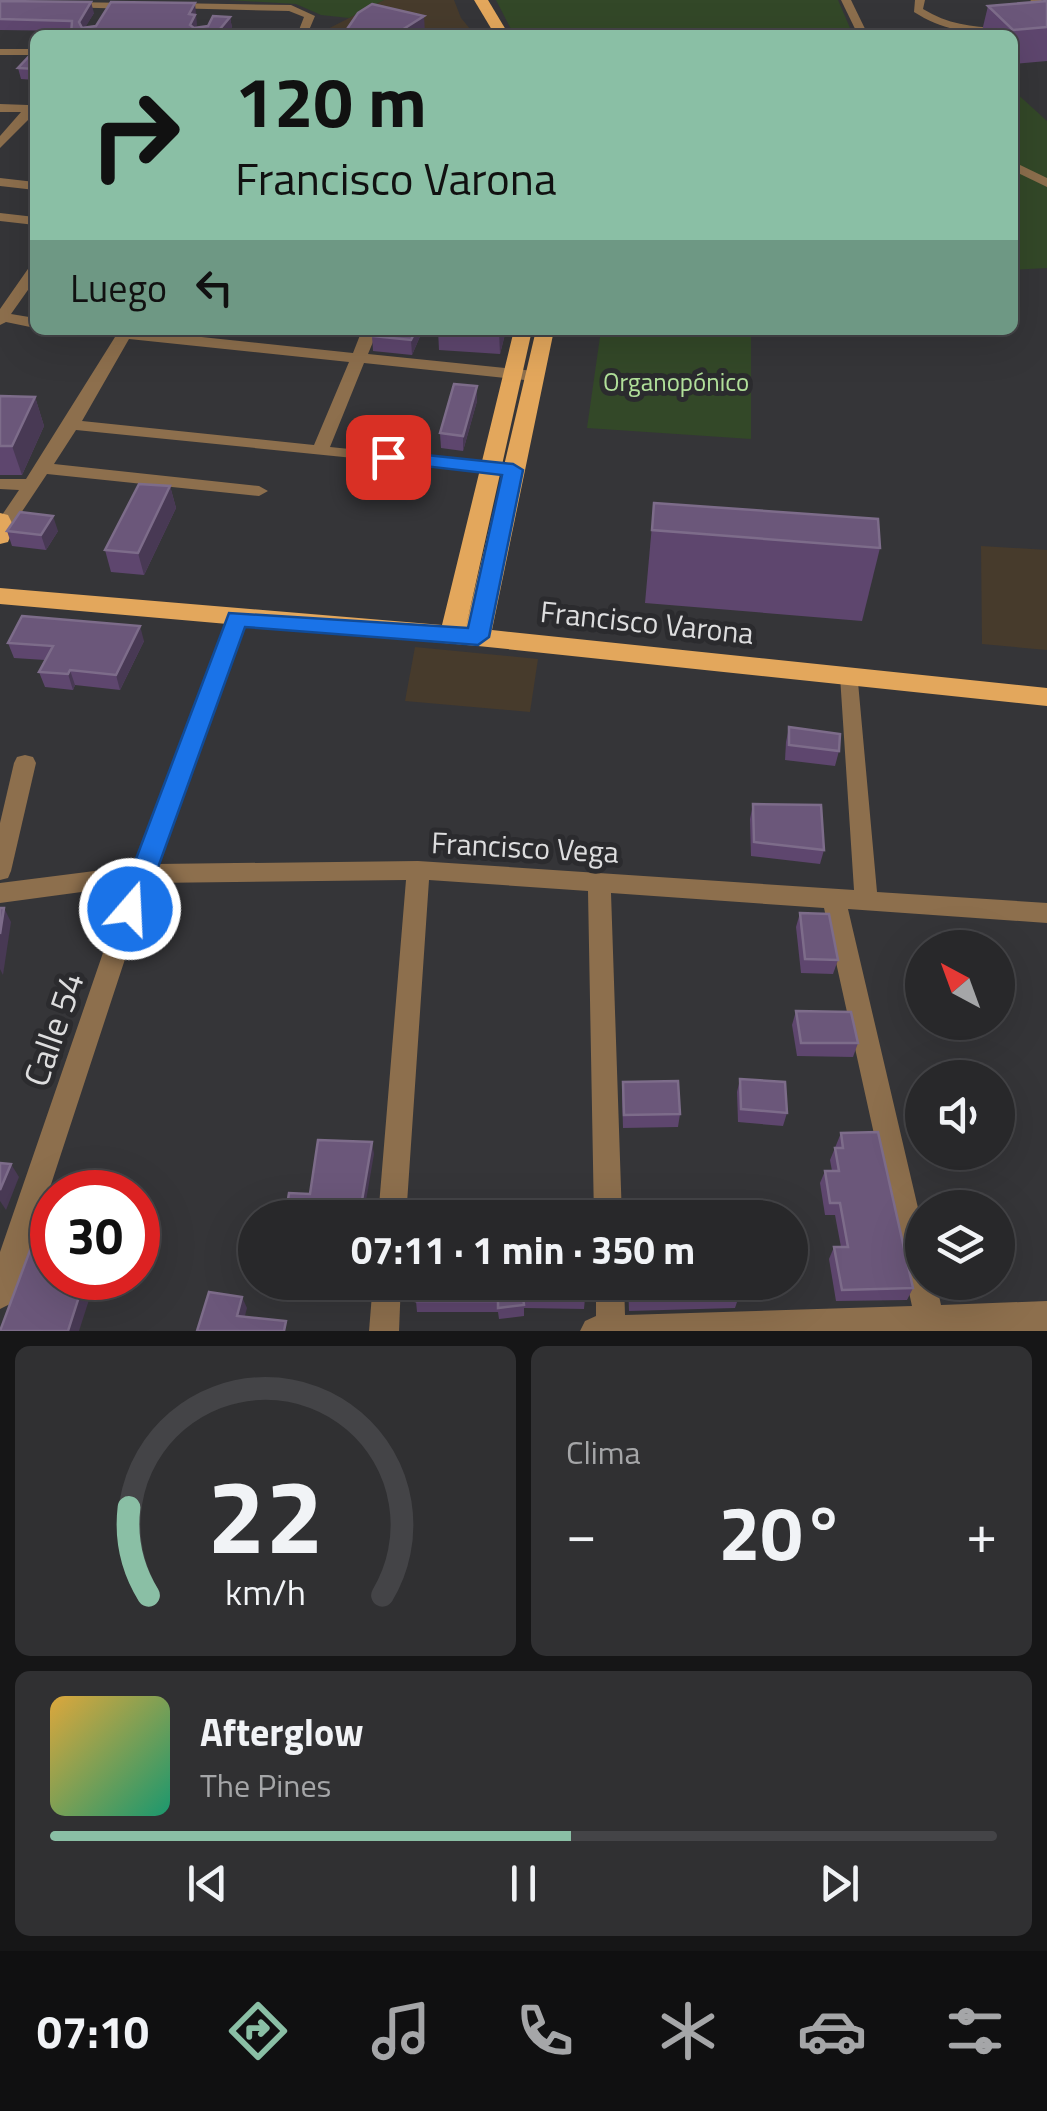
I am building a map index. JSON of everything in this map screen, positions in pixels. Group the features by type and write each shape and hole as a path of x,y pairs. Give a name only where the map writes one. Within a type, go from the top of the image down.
{"main road":[{"path":"471,0 486,30"},
{"path":"481,0 499,30"},
{"path":"464,636 523,375 524,335"},
{"path":"523,375 543,335"},
{"name":"Francisco Varona","path":"2,595 237,619 464,636 1047,696"}],"street":[{"path":"846,0 861,30"},
{"path":"920,0 918,10 926,16 964,30"},
{"path":"1036,0 1047,10"},
{"path":"0,16 15,4"},
{"path":"44,5 105,11 144,6"},
{"path":"162,6 291,8 310,16 308,30"},
{"path":"1016,30 1047,28"},
{"path":"0,52 30,52"},
{"path":"0,108 30,107"},
{"path":"0,144 30,111"},
{"path":"1018,168 1047,183"},
{"path":"0,182 30,185"},
{"path":"0,217 30,220"},
{"path":"30,276 0,318 30,321"},
{"path":"1,528 71,426 124,335"},
{"path":"143,335 523,375"},
{"path":"320,450 368,335"},
{"path":"71,426 502,469"},
{"path":"43,468 258,492"},
{"path":"0,484 32,485"},
{"name":"Calle 54","path":"0,1294 142,874 237,619"},
{"path":"850,676 866,900"},
{"path":"0,871 24,763"},
{"path":"393,1200 418,870"},
{"name":"Francisco Vega","path":"0,893 142,874 418,870 1047,914"},
{"path":"600,880 608,1200"},
{"path":"834,898 930,1320"},
{"path":"384,1331 386,1300"},
{"path":"610,1300 611,1330"},
{"path":"595,1331 1047,1316"}],"shaded area":[{"path":"384,0 454,0 471,30 326,30"},
{"path":"981,546 1047,550 1047,650 982,644"},
{"path":"415,647 538,659 530,712 405,701"}],"green space":[{"path":"228,0 384,0 349,18 321,15 296,4"},
{"path":"496,0 838,0 851,30 511,30"},
{"path":"1018,94 1047,121 1047,268 1018,270"},
{"name":"Organopónico","path":"600,335 751,335 751,439 587,428"}],"building":[{"path":"0,1 91,2 79,22 82,28 96,26 111,2 195,3 189,14 195,15 190,25 194,28 208,26 213,16 230,17 219,30 71,30 72,21 0,19"},
{"path":"1047,1 1047,27 1013,30 988,6"},
{"path":"372,4 424,16 402,30 346,30 358,13"},
{"path":"30,55 30,69 18,68"},
{"path":"372,335 414,335 411,340"},
{"path":"454,384 477,386 463,436 440,433"},
{"path":"0,396 35,397 12,446 0,446"},
{"path":"139,484 170,486 138,553 105,550"},
{"path":"654,503 878,519 880,548 652,530"},
{"path":"20,512 53,516 41,535 7,531"},
{"path":"22,616 140,626 116,675 70,670 68,674 39,672 53,646 8,643"},
{"path":"789,727 840,734 839,751 789,745"},
{"path":"753,804 821,805 824,850 754,842"},
{"path":"800,913 829,914 838,960 805,959"},
{"path":"796,1011 851,1012 858,1043 801,1043"},
{"path":"740,1079 785,1082 787,1113 741,1109"},
{"path":"678,1081 680,1114 624,1115 623,1082"},
{"path":"878,1132 905,1252 905,1288 842,1290 834,1247 848,1247 840,1203 830,1203 825,1171 839,1171 835,1148 843,1148 841,1133"},
{"path":"318,1140 372,1142 362,1200 288,1200 289,1193 310,1194"},
{"path":"0,1163 11,1164 0,1190"},
{"path":"30,1250 30,1300 78,1300 68,1331 0,1331"},
{"path":"209,1292 238,1296 241,1300 237,1316 286,1321 284,1331 197,1331"},
{"path":"523,1300 524,1305 498,1308 498,1301 416,1301"}],"route":[{"path":"130,909 237,619 478,637 513,470 388,457"}]}
